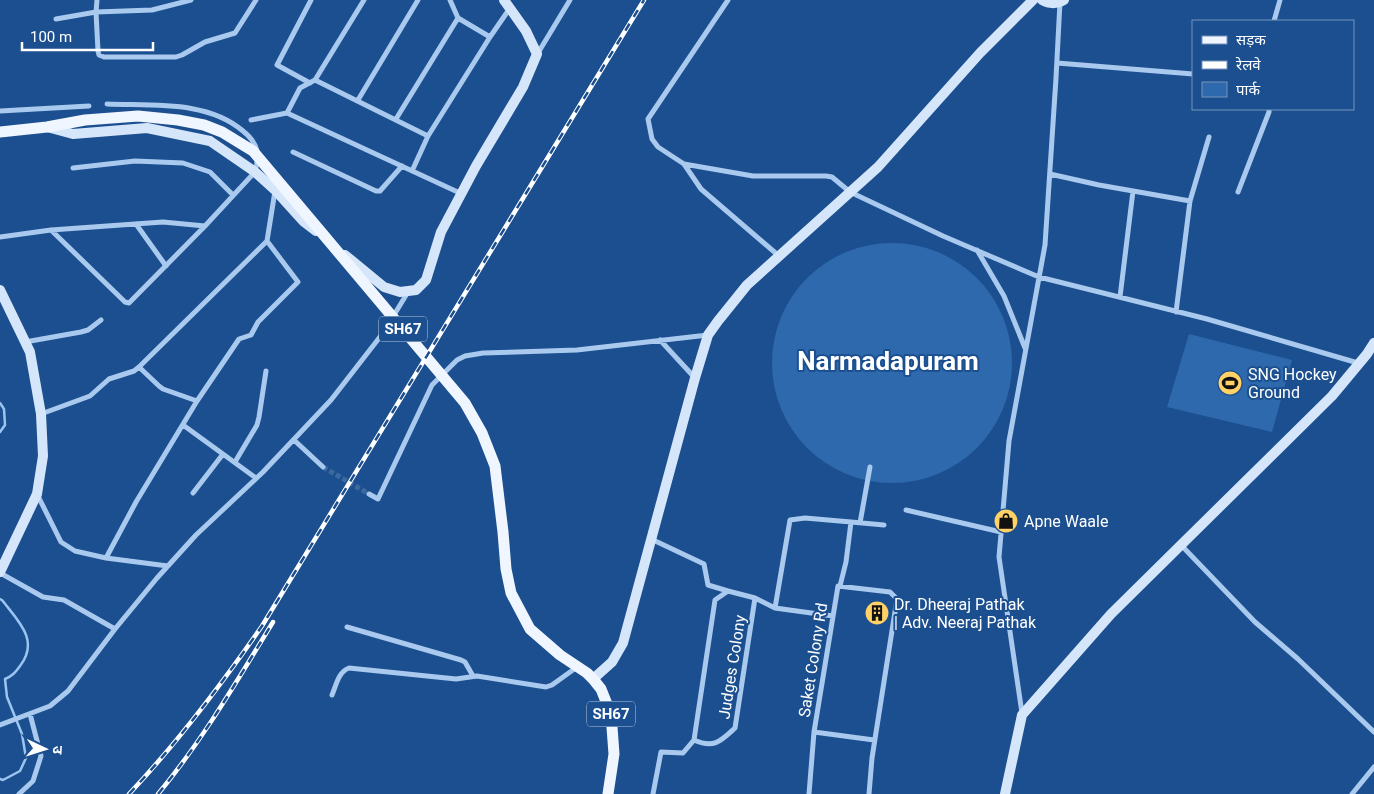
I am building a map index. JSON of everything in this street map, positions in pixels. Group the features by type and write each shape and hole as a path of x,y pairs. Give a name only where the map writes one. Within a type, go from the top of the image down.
{"main road":[{"name":"SH67","path":"0,132 47,127 84,120 138,116 204,125 222,132 252,151 465,403 482,433 495,466 506,569 511,593 530,629 560,655 588,673 593,679 601,689 611,714 614,754 608,794"}],"street":[{"path":"98,0 96,12 98,51 99,55 104,57 176,57 182,55 205,42 235,33 256,0"},
{"path":"56,19 96,12 152,10 191,0"},
{"path":"312,0 277,65 358,100 428,136"},
{"path":"286,113 300,88 312,81 364,0"},
{"path":"358,100 418,0"},
{"path":"450,0 458,18 490,37"},
{"path":"47,127 73,134 147,128 210,141 255,172 304,221 384,287 400,292 416,290 426,280 441,232 476,166 523,87 537,54 570,0"},
{"path":"728,0 648,119 652,139 658,147 684,164 701,189 779,256"},
{"path":"593,679 612,662 623,643 708,335 747,285 878,167 980,53 1033,0"},
{"path":"1005,794 1022,715 999,557 1008,441 1045,245 1062,1 1052,3 1042,0"},
{"path":"1274,20 1280,0"},
{"path":"412,171 428,136 490,37 507,4 526,30 537,54"},
{"path":"396,119 458,18"},
{"path":"1057,63 1192,74"},
{"path":"51,230 125,302 129,303 255,172 258,162 255,143 252,138 233,122 213,114 183,107 107,104"},
{"path":"0,111 90,106"},
{"path":"1238,192 1269,110"},
{"path":"251,120 286,113 462,194"},
{"path":"1176,312 1190,201 1209,137"},
{"path":"293,152 376,191 380,191 402,166"},
{"path":"73,168 135,161 183,163 210,172 233,195"},
{"path":"684,164 753,176 832,177 850,192 1039,277 1215,322 1359,364"},
{"path":"1050,174 1190,201"},
{"path":"41,414 90,396 106,381 134,371 139,367 266,241 275,190"},
{"path":"1120,298 1133,191"},
{"path":"0,237 51,230 163,222 205,226"},
{"path":"136,224 166,266"},
{"path":"106,558 136,502 197,401 239,339 251,335 258,322 298,282 266,241"},
{"path":"976,250 1004,296 1026,348"},
{"path":"0,290 30,352 41,414 43,456 37,494 0,573 43,597 64,600 115,629"},
{"path":"0,725 50,706 68,691 115,629 196,535 294,440 331,400 382,332 408,291"},
{"path":"25,342 88,330 101,320"},
{"path":"369,494 378,499 432,385 456,360 465,356 483,354 577,350 708,335"},
{"path":"660,340 695,378"},
{"path":"1022,715 1111,614 1332,396 1374,343"},
{"path":"139,367 164,389 197,401"},
{"path":"235,462 256,426 266,371"},
{"path":"183,425 256,478"},
{"path":"294,440 323,467"},
{"path":"193,493 223,454"},
{"path":"860,523 870,467"},
{"path":"37,494 62,542 75,551 106,558 168,566"},
{"path":"906,510 1001,532"},
{"path":"775,608 790,520 804,518 884,526"},
{"path":"840,586 846,562 850,522"},
{"path":"651,539 704,564 708,585 728,591"},
{"path":"1181,546 1255,622 1298,659 1374,732"},
{"name":"Saket Colony Rd","path":"869,794 874,740 897,599 890,592 838,586 814,732 874,740"},
{"name":"Judges Colony","path":"728,591 755,598 735,728 719,742 704,744 694,740 715,600 728,591"},
{"path":"755,598 775,608 833,616"},
{"path":"347,626 461,660 474,676"},
{"path":"332,695 341,673 348,668 456,679 474,676 546,687 552,685 578,666"},
{"path":"19,794 33,781 41,756 30,714"},
{"path":"809,794 814,732"},
{"path":"653,794 661,752 683,753 694,740"},
{"path":"1352,794 1374,767"}],"green space":[{"path":"880,243 904,243 927,248 949,257 977,278 992,296 1003,317 1010,340 1012,363 1010,386 1003,409 992,430 977,448 949,469 927,478 904,483 880,483 857,478 835,469 816,456 799,439 786,420 777,398 772,375 772,351 777,328 786,306 799,287 816,270 835,257 857,248"},
{"name":"SNG Hockey Ground","path":"1189,334 1292,360 1272,432 1167,407"}],"waterway":[{"path":"0,403 4,409 5,425 0,432"},
{"path":"0,599 20,623 27,639 28,648 26,657 20,666 10,677 5,679 7,697 22,734 26,758 20,771 3,780 0,779"}],"tunnel":[{"path":"323,467 369,494"}],"railway":[{"path":"129,794 198,713 262,626 644,0"},
{"path":"158,794 204,732 273,622"}],"place":[{"name":"SNG Hockey Ground","path":"1230,383"},
{"name":"Apne Waale","path":"1006,521"},
{"name":"Dr. Dheeraj Pathak | Adv. Neeraj Pathak","path":"877,613"}],"district":[{"name":"Narmadapuram","path":"888,361"}]}
